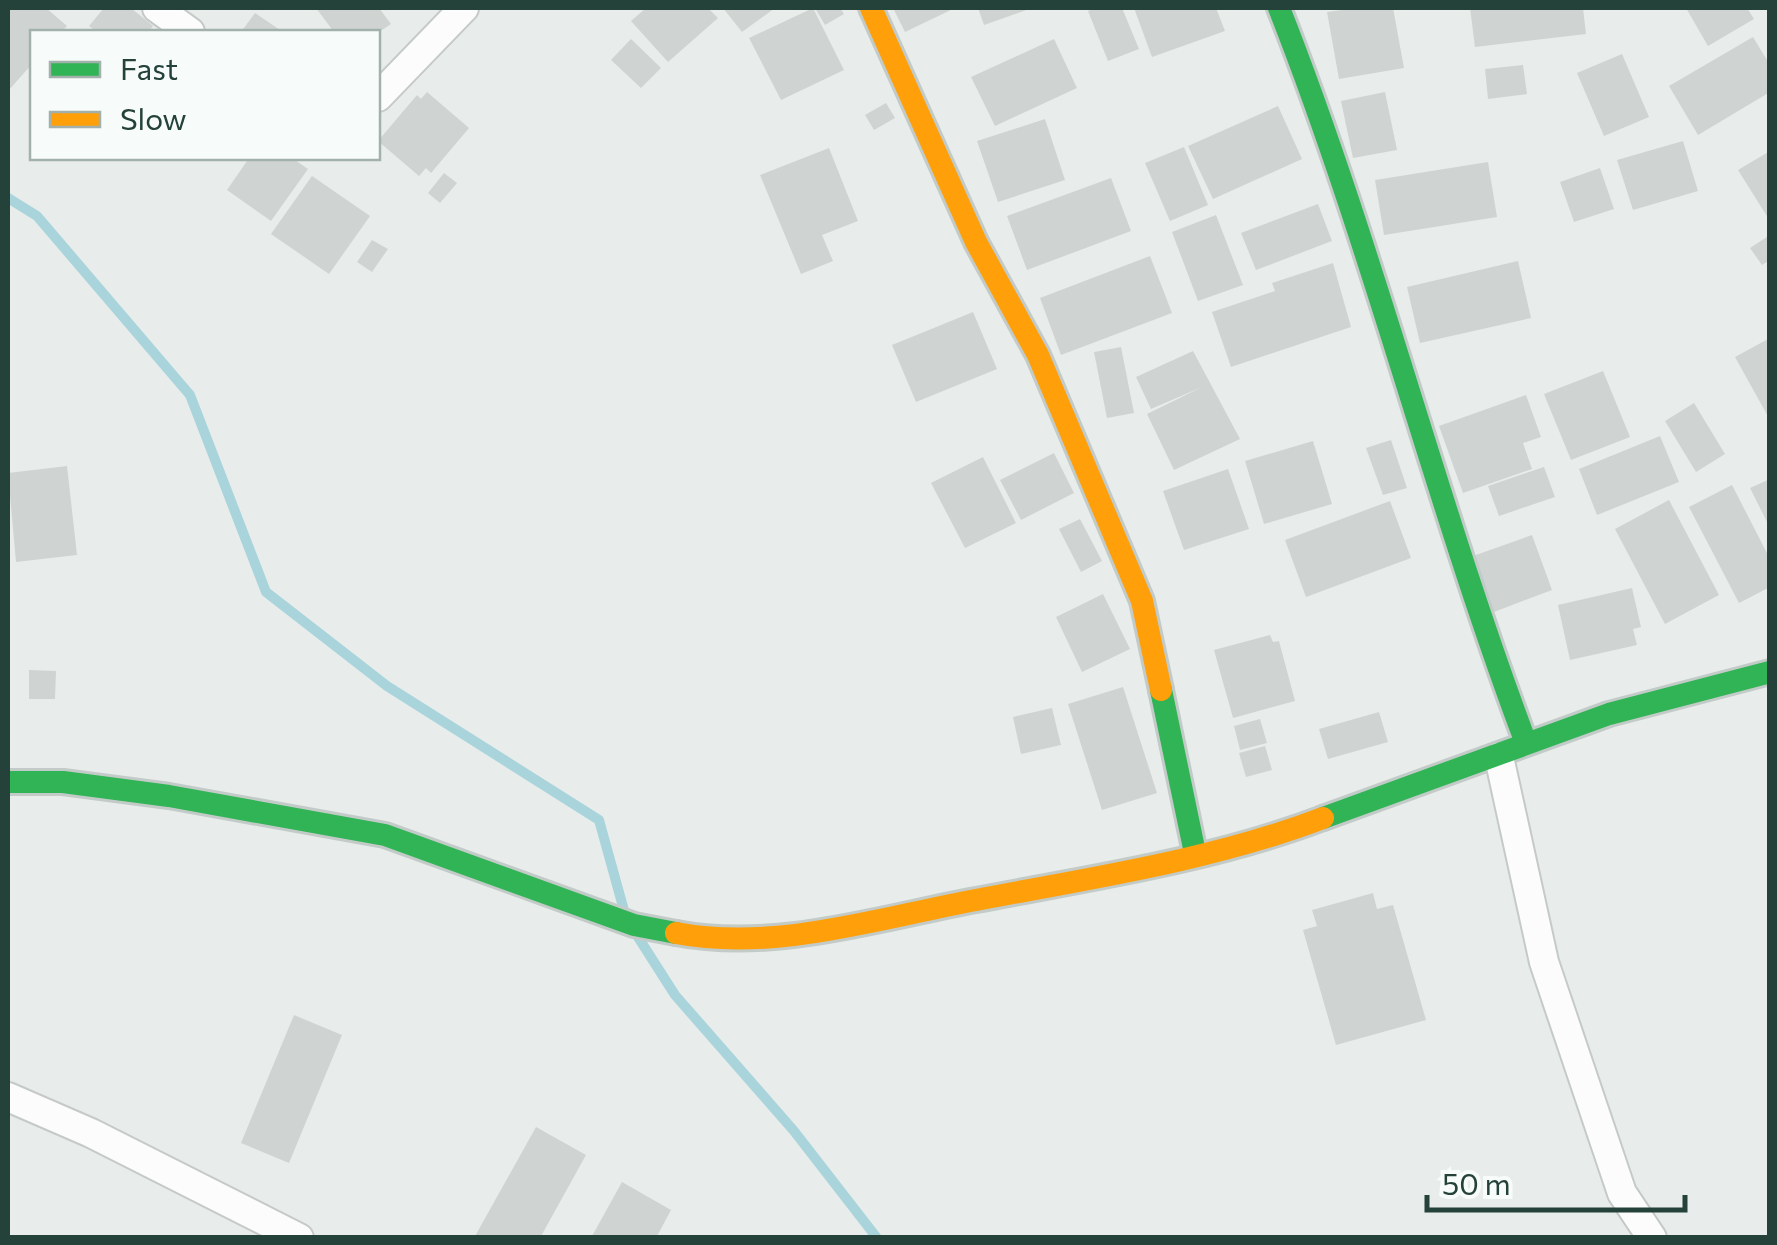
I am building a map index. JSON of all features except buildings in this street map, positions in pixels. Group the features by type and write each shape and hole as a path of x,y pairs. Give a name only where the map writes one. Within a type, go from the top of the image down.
{"street":[{"path":"157,8 187,30"},
{"path":"380,95 464,8"},
{"path":"871,8 976,242 1038,356 1142,601 1195,853"},
{"path":"1280,8 1362,227 1460,566 1526,744"},
{"path":"8,782 64,782 169,796 385,835 634,925 707,939 778,938 1288,831 1480,757 1499,756 1609,714 1770,672"},
{"path":"1499,756 1544,962 1622,1193 1652,1238"},
{"path":"8,1096 91,1133 298,1238"}],"waterway":[{"path":"8,198 37,216 190,395 266,592 387,686 599,820 625,914"},
{"path":"638,937 675,995 794,1131 877,1238"}],"traffic: fast":[{"path":"1279,8 1345,190 1462,560 1526,743"},
{"path":"1323,818 1609,714 1770,672"},
{"path":"1161,690 1195,853"},
{"path":"8,782 63,782 169,796 385,835 634,925 676,933"}],"traffic: slow":[{"path":"871,8 976,242 1038,355 1142,601 1161,690"},
{"path":"676,933 751,938 827,930 1195,857 1323,818"}]}
